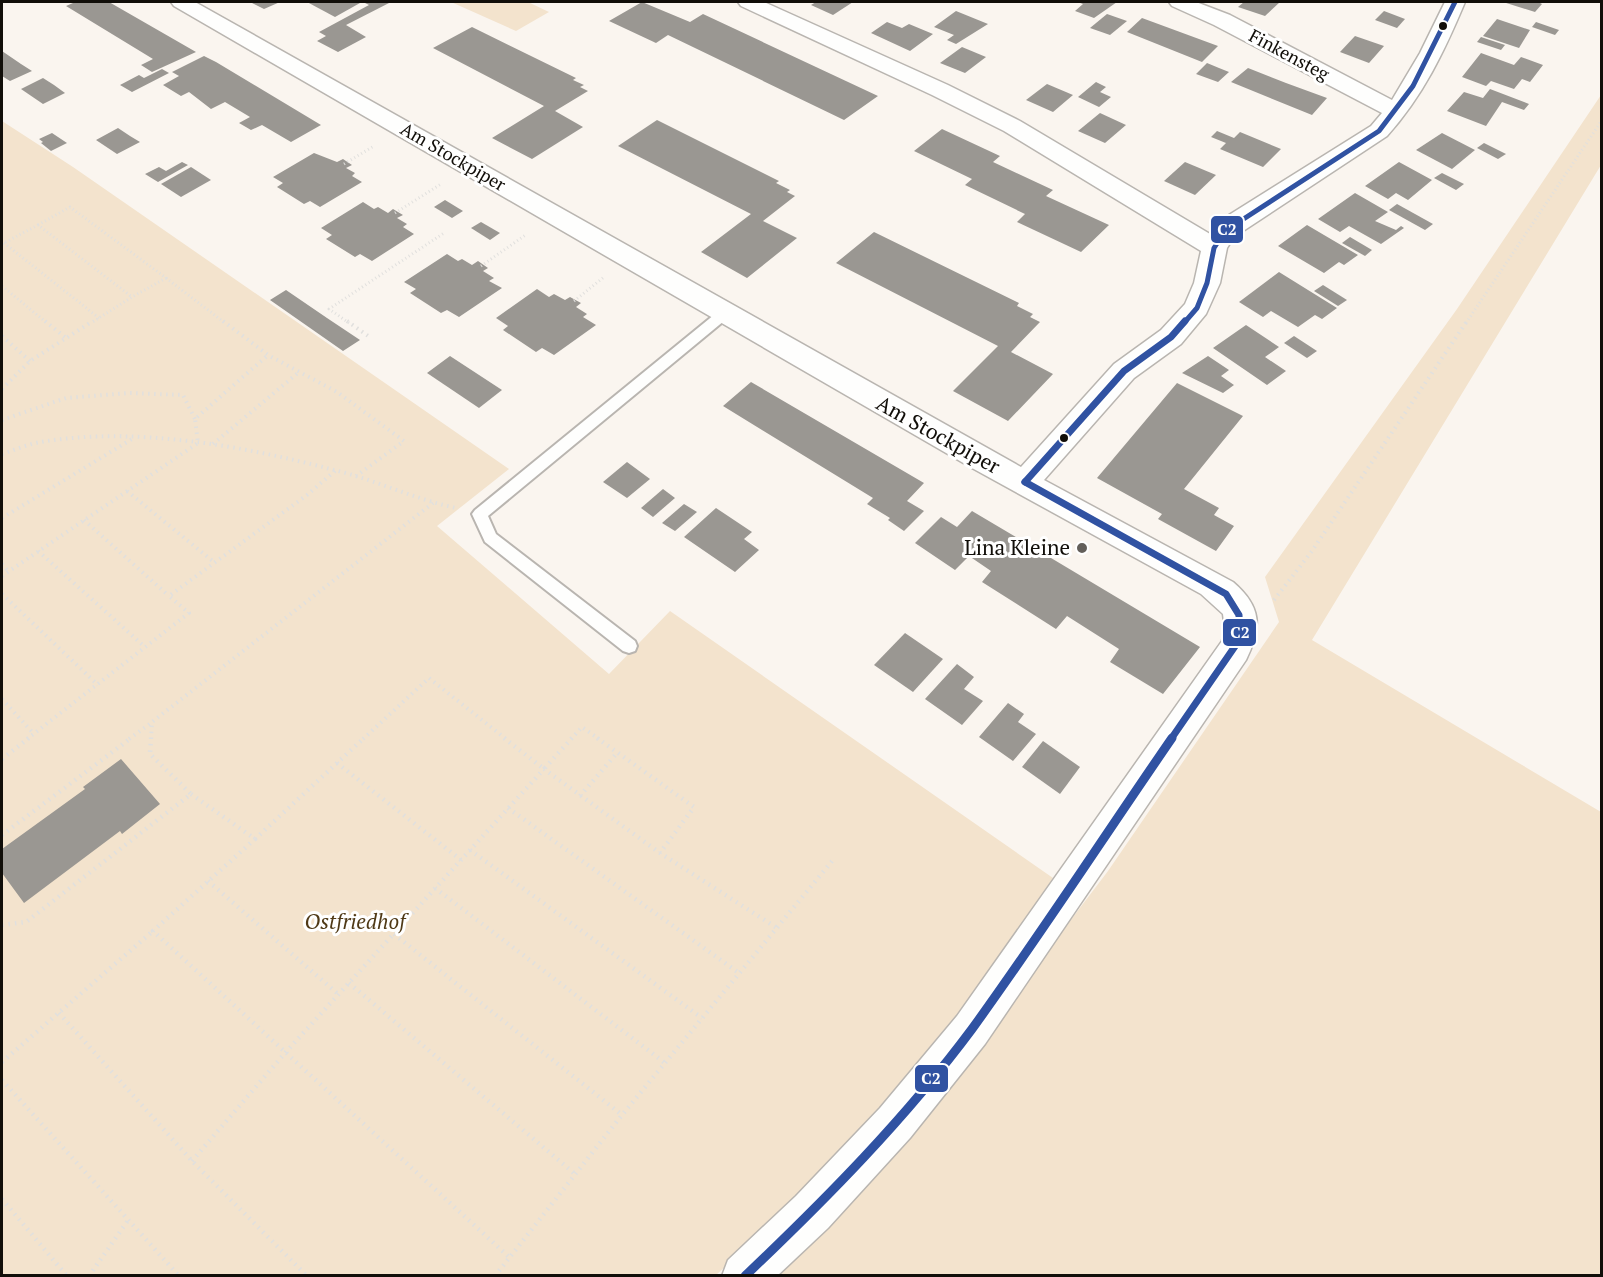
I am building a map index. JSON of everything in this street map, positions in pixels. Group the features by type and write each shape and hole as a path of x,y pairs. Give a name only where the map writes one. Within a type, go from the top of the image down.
{"street":[{"name":"Am Stockpiper","path":"180,2 982,460 1212,585 1226,594 1240,613"},
{"path":"748,2 940,90 1011,126 1214,248"},
{"name":"Finkensteg","path":"1179,2 1222,20 1397,112"},
{"path":"1025,483 1124,371 1171,337 1197,308 1208,283 1214,248 1225,231 1379,131 1397,112 1413,88 1455,2"},
{"path":"744,1275 812,1212 888,1131 971,1030 1234,650 1240,639 1242,625 1240,613"}],"lane":[{"path":"629,646 490,538 480,514 725,314"}],"path":[{"path":"1240,613 1258,609 1274,600 1312,551 1602,120"},
{"path":"395,213 469,166"},
{"path":"99,318 3,243 70,207 268,355 337,392 404,441 356,476"},
{"path":"481,266 554,215"},
{"path":"38,225 132,297"},
{"path":"372,338 329,309 444,233"},
{"path":"2,389 30,361 166,278"},
{"path":"2,286 66,338"},
{"path":"2,336 30,361"},
{"path":"195,419 268,355"},
{"path":"213,444 299,372"},
{"path":"2,420 66,398 129,393 183,395 195,419 198,443"},
{"path":"2,454 40,442 113,436 231,446 336,470 433,503 480,514"},
{"path":"2,518 133,438"},
{"path":"2,576 198,443"},
{"path":"169,596 307,495 336,470"},
{"path":"128,491 215,563"},
{"path":"2,834 152,722 433,503"},
{"path":"2,759 189,613 84,520"},
{"path":"38,551 146,647"},
{"path":"2,564 8,571"},
{"path":"2,594 98,685"},
{"path":"2,1062 153,932 429,678 580,796 660,853 777,928"},
{"path":"2,699 34,734"},
{"path":"152,722 150,754 191,794 255,839"},
{"path":"192,1161 338,994 582,727 694,807 660,853"},
{"path":"580,796 617,753"},
{"path":"337,763 461,860"},
{"path":"2,925 26,922 191,794"},
{"path":"508,808 739,973"},
{"path":"470,850 702,1018"},
{"path":"495,1275 622,1115 832,860"},
{"path":"208,881 338,994"},
{"path":"435,888 665,1063"},
{"path":"153,932 509,1257"},
{"path":"394,934 622,1115"},
{"path":"349,982 575,1174"},
{"path":"58,1013 192,1161 307,1275"},
{"path":"2,1080 179,1275"},
{"path":"2,1199 67,1275"},
{"path":"89,1275 129,1220"}],"green space":[{"path":"451,2 528,2 549,12 516,31"},
{"path":"1601,95 1601,165 1312,640 1601,812 1601,1275 776,1276 937,1096 1108,871 1279,622 1265,577 1457,309"},
{"name":"Ostfriedhof","path":"2,121 73,167 509,469 437,526 609,674 670,611 1053,878 958,1019 879,1112 800,1199 716,1275 2,1275"}],"building":[{"path":"70,2 109,2 196,52 152,72 141,65 153,59 66,6 73,3"},
{"path":"250,2 280,2 264,9"},
{"path":"307,2 357,2 360,3 335,17"},
{"path":"363,2 391,2 346,25 366,37 338,52 317,41 326,36 319,32 369,5"},
{"path":"642,2 690,22 703,14 878,96 844,120 668,35 656,43 609,21"},
{"path":"816,2 853,2 833,15 811,5"},
{"path":"1078,2 1117,2 1094,18 1075,11 1083,4"},
{"path":"1244,2 1280,2 1265,16 1238,7"},
{"path":"1503,2 1541,2 1542,4 1535,12"},
{"path":"956,11 988,24 956,44 947,40 954,35 934,27"},
{"path":"1384,11 1405,19 1397,28 1375,20"},
{"path":"1107,14 1127,21 1110,35 1090,28"},
{"path":"1142,18 1218,46 1202,62 1127,32"},
{"path":"1497,19 1530,30 1519,48 1483,36"},
{"path":"887,22 902,28 909,24 933,34 910,51 871,33"},
{"path":"1536,22 1559,30 1555,35 1532,27"},
{"path":"472,27 576,78 573,80 584,85 580,87 588,91 555,111 583,127 532,159 492,138 544,106 433,48"},
{"path":"1355,36 1384,46 1369,63 1340,52"},
{"path":"1481,37 1505,45 1501,50 1477,42"},
{"path":"962,47 986,57 965,73 940,63"},
{"path":"2,51 32,71 10,81 2,76"},
{"path":"1481,53 1514,65 1521,57 1543,65 1530,82 1522,79 1514,89 1491,81 1486,86 1462,77"},
{"path":"204,56 321,125 291,142 262,125 251,130 239,123 250,117 225,102 211,109 189,92 181,96 163,85 179,76 172,72"},
{"path":"1207,63 1229,72 1218,82 1196,74"},
{"path":"1248,68 1327,98 1312,115 1231,82"},
{"path":"162,69 169,73 132,92 120,85 139,75 144,78"},
{"path":"43,78 65,93 43,104 21,89"},
{"path":"1096,82 1106,87 1100,92 1111,97 1099,107 1078,97"},
{"path":"1047,84 1073,95 1053,112 1026,100"},
{"path":"1490,89 1529,104 1524,110 1502,102 1486,126 1447,111 1464,92 1483,98"},
{"path":"1100,113 1126,125 1105,143 1078,131"},
{"path":"657,120 779,181 776,183 790,190 787,192 795,196 763,221 797,238 747,278 701,252 751,214 618,146"},
{"path":"118,128 140,142 117,154 96,140"},
{"path":"942,129 1000,156 993,162 1053,190 1046,196 1109,225 1081,252 1017,222 1025,214 965,185 972,179 914,151"},
{"path":"1217,131 1234,138 1240,132 1281,149 1263,167 1220,149 1226,143 1211,137"},
{"path":"52,133 67,143 51,151 39,139"},
{"path":"1442,133 1475,150 1452,169 1416,150"},
{"path":"1484,143 1506,154 1498,159 1477,148"},
{"path":"314,153 337,162 343,159 352,165 346,168 355,173 352,176 362,182 320,207 310,201 304,204 277,187 283,183 273,177"},
{"path":"182,162 188,165 158,182 145,174 159,167 166,171"},
{"path":"1185,162 1216,175 1195,195 1164,181"},
{"path":"1399,162 1432,180 1408,200 1396,193 1388,199 1365,186"},
{"path":"191,167 211,180 181,197 161,184"},
{"path":"1442,173 1464,184 1456,190 1434,178"},
{"path":"1355,193 1388,212 1375,221 1396,230 1401,226 1404,228 1381,244 1349,226 1340,232 1318,219"},
{"path":"445,200 463,211 452,218 434,207"},
{"path":"363,202 374,209 378,207 388,213 393,209 403,215 397,218 407,224 403,227 414,234 372,261 360,254 355,257 326,239 332,235 321,228"},
{"path":"1397,204 1433,224 1425,230 1389,210"},
{"path":"481,222 500,233 490,240 471,228"},
{"path":"1307,225 1358,255 1344,265 1339,262 1324,273 1278,246"},
{"path":"874,232 1019,303 1017,306 1033,314 1030,317 1040,322 1011,352 1053,374 1008,421 953,391 998,346 836,263"},
{"path":"1350,237 1372,250 1365,256 1342,243"},
{"path":"447,254 458,261 462,259 472,265 478,261 488,268 483,271 494,278 489,281 502,288 459,317 447,310 441,313 410,293 416,289 404,282"},
{"path":"1279,272 1337,308 1322,319 1315,315 1298,327 1271,311 1263,317 1239,302"},
{"path":"1323,285 1347,300 1338,306 1314,291"},
{"path":"537,289 549,297 554,294 565,300 570,297 581,303 576,307 587,314 583,317 596,325 554,355 542,348 536,352 503,330 508,326 496,318"},
{"path":"286,290 360,340 343,351 270,300"},
{"path":"1246,325 1279,347 1265,357 1286,371 1267,385 1213,348"},
{"path":"1294,336 1317,351 1307,358 1284,343"},
{"path":"450,356 502,390 479,408 427,373"},
{"path":"1208,356 1229,370 1221,376 1234,385 1223,393 1182,373"},
{"path":"751,382 924,483 907,501 924,511 904,531 888,520 890,518 867,504 873,498 723,406"},
{"path":"1177,383 1243,416 1184,489 1219,508 1214,515 1234,526 1216,551 1158,519 1162,514 1097,478"},
{"path":"627,462 650,479 627,498 603,482"},
{"path":"663,489 675,498 653,517 641,508"},
{"path":"684,504 697,512 675,531 662,523"},
{"path":"716,508 752,532 744,539 759,550 735,572 684,537"},
{"path":"972,511 1200,647 1163,694 1110,662 1119,649 1067,616 1056,629 982,582 991,571 969,556 955,570 915,543 941,517 957,527"},
{"path":"905,633 943,659 913,692 874,665"},
{"path":"957,664 974,677 964,689 983,701 962,725 925,699"},
{"path":"1008,703 1024,714 1018,722 1036,734 1013,761 979,737"},
{"path":"1043,741 1080,767 1060,794 1022,767"},
{"path":"121,759 160,804 122,834 120,831 24,903 2,873 2,849 85,789 83,787"}],"transit line":[{"name":"C2","path":"1025,482 1124,371 1171,337 1197,308 1207,283 1214,248 1225,231 1379,131 1413,86 1455,2"},
{"name":"C2","path":"745,1276 812,1212 895,1123 971,1030 1240,639 1239,615 1226,594 1025,482"}],"place":[{"name":"Lina Kleine","path":"1082,548"}]}
